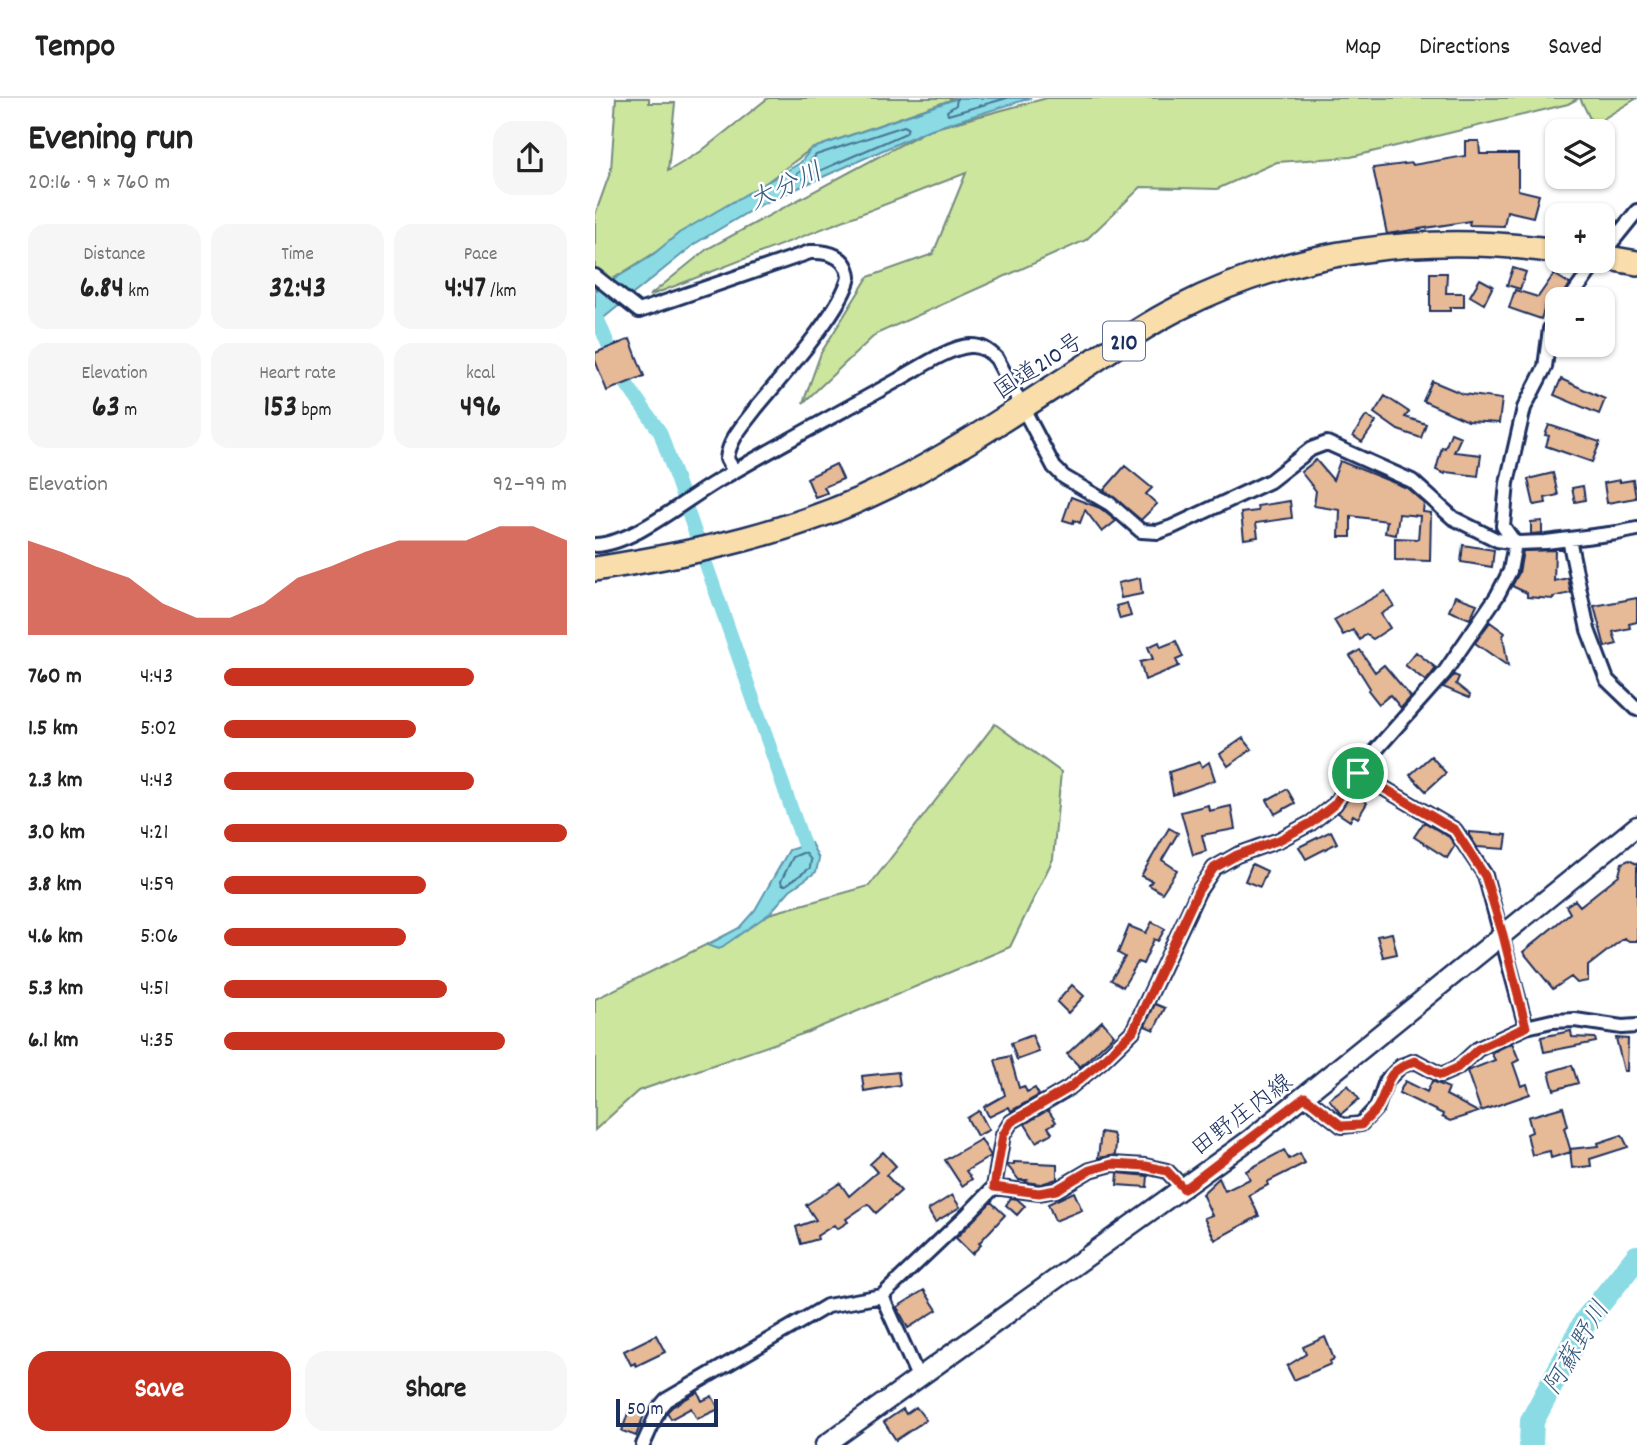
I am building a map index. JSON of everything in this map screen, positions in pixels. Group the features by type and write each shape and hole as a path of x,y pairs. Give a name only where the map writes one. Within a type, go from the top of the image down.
{"highway":[{"name":"国道210号","path":"595,569 722,546 792,526 886,487 942,457 1178,309 1236,283 1289,265 1360,250 1426,243 1494,243 1545,249"},
{"path":"1615,259 1637,263"}],"main road":[{"name":"田野庄内線","path":"825,1445 1184,1189 1305,1097 1637,826"}],"street":[{"path":"1615,241 1637,211"},
{"path":"595,276 639,311 810,252 835,255 849,270 848,284 837,305 735,437 727,459 734,471"},
{"path":"1579,287 1590,273"},
{"path":"595,545 631,535 734,471 962,347 975,346 992,353 1054,467 1064,477 1110,504 1141,531 1159,532 1172,527 1270,481 1311,449 1327,443 1412,481 1453,518 1497,540 1515,543 1569,539 1637,528"},
{"path":"643,1445 660,1407 666,1399 682,1389 827,1306 882,1296 994,1187 1003,1135 1011,1122 1069,1088 1133,1031 1198,891 1214,868 1237,855 1279,840 1311,823 1335,804 1352,778 1444,673 1497,596 1510,570 1515,543 1503,526 1507,483 1524,408 1545,367 1546,357"},
{"path":"1569,539 1588,631 1607,680 1637,709"},
{"path":"1358,773 1455,830 1485,876 1526,1027"},
{"path":"1305,1097 1342,1126 1361,1125 1377,1108 1386,1081 1401,1066 1415,1061 1441,1075 1457,1068 1478,1049 1526,1027 1552,1021 1574,1020 1622,1027 1637,1026"},
{"path":"994,1187 1039,1193 1056,1190 1090,1170 1112,1164 1146,1166 1167,1171 1184,1189"},
{"path":"882,1296 919,1379"}],"green space":[{"path":"616,98 649,98 649,103 675,103 668,171 700,152 768,98 956,98 811,149 762,186 595,290 595,215 611,170"},
{"path":"1047,98 1579,98 1568,104 1351,157 1277,162 1217,189 1141,187 1086,240 876,334 803,403 821,353 868,277 933,254 966,173 649,296 707,249 928,130"},
{"path":"1580,98 1637,98 1603,119 1590,119"},
{"path":"995,724 1061,772 1053,859 1010,947 808,1032 638,1091 595,1130 595,999 769,914 869,886"}],"water":[{"name":"大分川","path":"958,98 1031,98 928,130 760,205 696,243 595,325 595,291 650,257 679,233 800,163 811,149"},
{"path":"811,843 819,859 816,872 790,890 769,914 719,949 707,945 739,928 755,910 789,850"}],"building":[{"path":"1465,141 1479,141 1480,154 1518,154 1518,190 1539,195 1533,217 1507,211 1504,226 1469,225 1470,221 1387,234 1373,168 1413,165 1465,156"},
{"path":"1513,268 1526,272 1520,289 1507,285"},
{"path":"1430,273 1447,273 1446,293 1464,293 1464,307 1450,307 1450,311 1430,311"},
{"path":"1554,274 1570,284 1568,287 1545,287 1545,307 1541,319 1509,308 1515,290 1538,297"},
{"path":"1480,279 1493,286 1484,304 1470,296"},
{"path":"630,339 644,376 607,391 595,360 595,353"},
{"path":"1561,379 1605,399 1599,414 1554,395"},
{"path":"1432,381 1463,394 1502,399 1499,423 1468,421 1423,401"},
{"path":"1385,396 1409,412 1405,417 1426,424 1421,438 1398,430 1374,413"},
{"path":"1366,416 1376,422 1362,442 1353,436"},
{"path":"1549,425 1600,442 1592,462 1546,446 1549,436 1545,435"},
{"path":"1451,433 1461,437 1454,452 1481,455 1478,476 1445,474 1436,470 1442,447 1445,448"},
{"path":"1316,460 1333,480 1340,461 1407,488 1424,503 1423,512 1431,513 1430,561 1395,560 1395,538 1418,539 1420,516 1399,514 1396,535 1385,533 1387,521 1351,516 1351,537 1339,537 1340,510 1314,506 1316,491 1301,472"},
{"path":"836,464 843,479 824,487 827,493 815,497 807,478"},
{"path":"1125,466 1152,488 1146,494 1157,504 1141,520 1104,490"},
{"path":"1553,473 1558,495 1545,498 1546,503 1534,505 1528,479"},
{"path":"1633,480 1636,498 1607,503 1604,483"},
{"path":"1583,486 1585,500 1575,502 1572,488"},
{"path":"1071,497 1100,508 1116,521 1102,532 1085,510 1080,523 1063,520"},
{"path":"1290,501 1292,518 1256,523 1258,537 1244,539 1241,513 1258,511 1257,506"},
{"path":"1542,521 1542,533 1531,534 1531,522"},
{"path":"1463,545 1494,550 1492,567 1461,562"},
{"path":"1555,550 1554,581 1568,578 1571,593 1553,599 1527,597 1527,593 1512,586 1519,573 1523,551"},
{"path":"1140,578 1142,594 1121,598 1118,583"},
{"path":"1385,591 1394,606 1381,614 1390,628 1373,639 1366,634 1360,640 1353,630 1343,635 1334,620"},
{"path":"1455,596 1477,604 1470,619 1449,611"},
{"path":"1637,598 1637,622 1629,624 1630,628 1613,632 1617,644 1605,647 1594,606"},
{"path":"1127,603 1131,616 1120,619 1116,606"},
{"path":"1490,622 1505,633 1503,636 1508,666 1475,643"},
{"path":"1176,641 1183,657 1176,660 1179,666 1145,680 1140,662 1153,659 1148,647 1159,642 1161,647"},
{"path":"1360,650 1375,672 1384,665 1411,697 1401,708 1390,695 1379,704 1368,690 1370,688 1350,656"},
{"path":"1416,652 1436,668 1426,681 1405,665"},
{"path":"1454,675 1459,677 1456,684 1470,695 1469,698 1443,687"},
{"path":"1243,738 1252,749 1228,766 1220,754"},
{"path":"1431,756 1446,773 1426,791 1410,775"},
{"path":"1200,762 1202,767 1209,762 1215,780 1173,795 1169,772"},
{"path":"1287,789 1295,803 1275,814 1267,800"},
{"path":"1352,794 1367,803 1358,818 1353,815 1350,821 1338,813"},
{"path":"1208,805 1209,811 1231,806 1235,829 1202,835 1206,851 1193,855 1181,812"},
{"path":"1424,822 1449,837 1455,845 1447,858 1414,837"},
{"path":"1169,828 1178,833 1162,860 1177,870 1162,893 1149,885 1152,881 1141,876"},
{"path":"1331,831 1337,843 1306,859 1299,847"},
{"path":"1469,832 1507,835 1505,849 1477,847"},
{"path":"1629,860 1637,864 1637,941 1624,938 1588,966 1588,981 1577,983 1571,977 1553,989 1523,952 1570,913 1566,906 1575,900 1580,906 1619,875 1622,863"},
{"path":"1252,864 1267,871 1260,887 1245,881"},
{"path":"1152,922 1165,929 1158,941 1154,939 1143,964 1138,962 1123,987 1111,980 1125,957 1118,953 1129,926 1146,933"},
{"path":"1392,933 1397,954 1383,957 1377,936"},
{"path":"1072,985 1084,996 1068,1013 1057,1002"},
{"path":"1155,1004 1165,1008 1154,1030 1145,1026"},
{"path":"1102,1021 1114,1035 1080,1067 1067,1054"},
{"path":"1571,1031 1572,1037 1595,1038 1596,1042 1544,1052 1541,1037"},
{"path":"1032,1035 1039,1052 1017,1060 1011,1043"},
{"path":"1616,1038 1628,1039 1627,1071 1624,1071"},
{"path":"1512,1043 1519,1060 1513,1063 1521,1086 1527,1084 1530,1094 1481,1111 1467,1071 1495,1060 1491,1053"},
{"path":"1010,1056 1019,1088 1024,1086 1027,1092 1035,1088 1039,1095 1011,1111 1009,1107 989,1117 984,1107 1005,1095 995,1060"},
{"path":"1572,1065 1578,1083 1554,1090 1549,1072"},
{"path":"898,1072 900,1085 864,1091 862,1076"},
{"path":"1405,1081 1427,1092 1432,1081 1449,1088 1446,1095 1478,1112 1450,1121 1442,1117 1443,1114 1399,1093"},
{"path":"1348,1085 1359,1099 1341,1114 1329,1099"},
{"path":"1563,1107 1568,1126 1564,1128 1571,1152 1551,1158 1550,1151 1532,1155 1527,1134 1532,1132 1528,1117"},
{"path":"1048,1110 1056,1122 1048,1127 1052,1133 1036,1142 1025,1124"},
{"path":"979,1111 989,1130 977,1136 967,1118"},
{"path":"1101,1132 1113,1134 1116,1143 1115,1155 1098,1158"},
{"path":"1622,1135 1628,1147 1590,1159 1591,1166 1572,1168 1570,1149 1599,1146 1598,1143"},
{"path":"981,1139 991,1156 966,1171 972,1179 962,1186 945,1160"},
{"path":"1284,1150 1289,1159 1300,1153 1305,1163 1267,1182 1268,1185 1249,1195 1259,1216 1215,1240 1204,1218 1212,1215 1202,1194 1219,1178 1225,1191 1250,1179 1246,1171"},
{"path":"883,1152 896,1166 886,1175 901,1191 876,1213 868,1204 846,1219 848,1222 837,1229 834,1225 817,1236 818,1239 801,1244 796,1227 816,1220 806,1205 840,1183 849,1196 877,1172 870,1164"},
{"path":"1014,1162 1057,1164 1057,1179 1041,1184 1019,1180 1007,1165"},
{"path":"1118,1173 1148,1176 1147,1187 1117,1185"},
{"path":"1074,1192 1082,1210 1055,1221 1048,1204"},
{"path":"952,1195 960,1207 935,1222 928,1210"},
{"path":"1011,1198 1017,1199 1025,1206 1017,1215 1006,1205"},
{"path":"991,1202 1005,1215 972,1254 956,1238"},
{"path":"924,1290 937,1310 908,1328 897,1307"},
{"path":"656,1335 665,1352 636,1366 635,1363 631,1365 624,1351"},
{"path":"1325,1337 1334,1359 1330,1361 1331,1364 1294,1380 1287,1366 1306,1354 1303,1347"},
{"path":"698,1392 702,1401 712,1396 719,1409 697,1419 691,1408 671,1419 667,1412 672,1407"},
{"path":"916,1407 926,1420 896,1440 884,1422 903,1409 906,1414"},
{"path":"629,1410 644,1415 636,1436 622,1431"}],"waterway":[{"path":"596,315 621,376 660,432 804,845"},
{"name":"阿蘇野川","path":"1531,1445 1532,1421 1586,1320 1637,1257"}],"route":[{"path":"1358,773 1455,830 1485,876 1526,1027 1478,1049 1457,1068 1441,1075 1415,1061 1401,1066 1386,1081 1377,1108 1361,1125 1342,1126 1305,1097 1184,1189 1167,1171 1146,1166 1112,1164 1090,1170 1056,1190 1039,1193 994,1187 1003,1135 1011,1122 1069,1088 1133,1031 1198,891 1214,868 1237,855 1261,844 1279,840 1311,823 1335,804 1358,773"}]}
